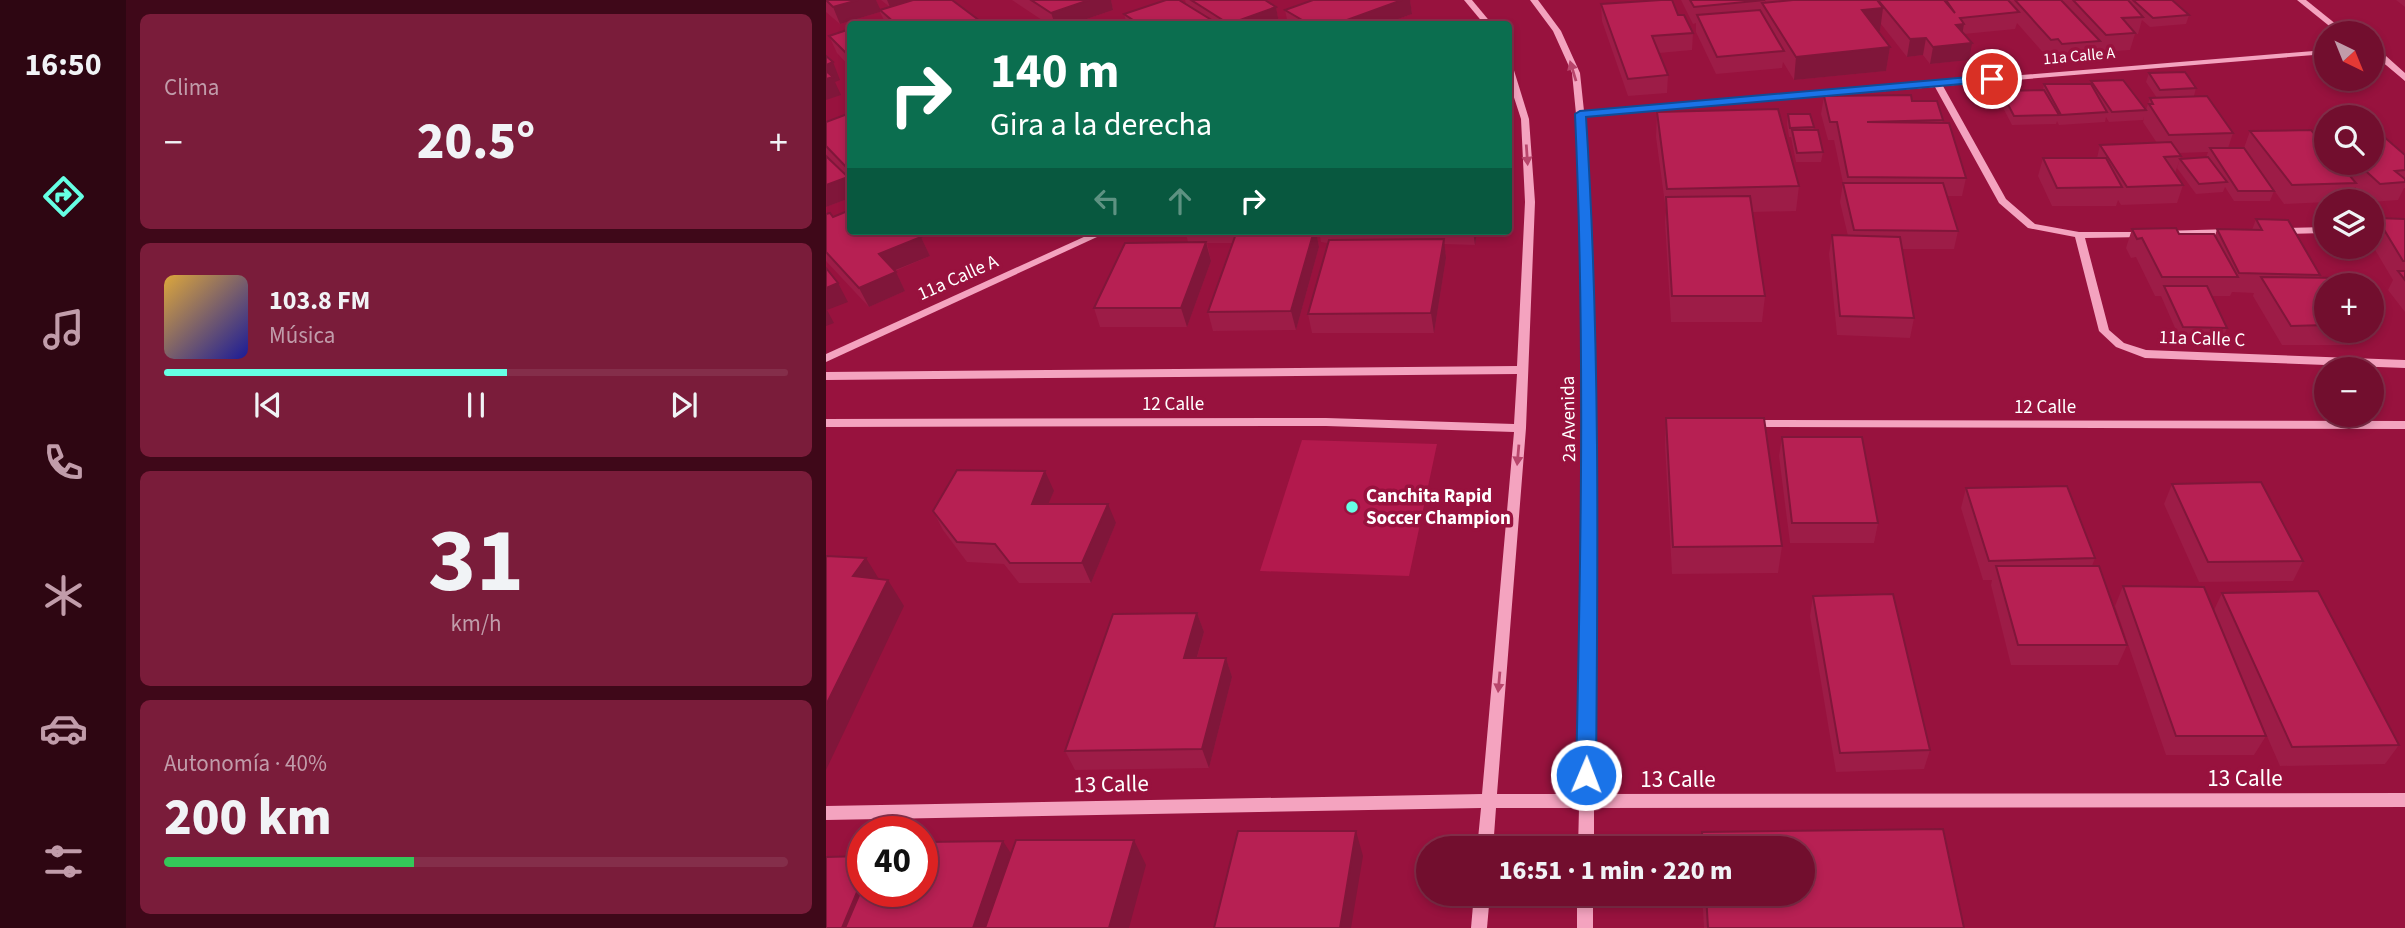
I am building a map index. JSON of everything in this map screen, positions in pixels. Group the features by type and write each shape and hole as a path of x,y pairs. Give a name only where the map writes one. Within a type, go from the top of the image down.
{"street":[{"path":"1468,0 1486,21"},
{"name":"2a Avenida","path":"1534,0 1557,31 1576,74 1580,114 1586,217 1591,477 1586,836"},
{"path":"2301,0 2328,21"},
{"path":"1126,21 1151,12"},
{"name":"11a Calle A","path":"1580,114 2314,53"},
{"path":"2384,59 2405,78"},
{"path":"1486,836 1520,428 1530,202 1525,119 1512,75"},
{"path":"1937,83 2001,201 2032,226 2079,235 2244,232"},
{"path":"2271,231 2314,230"},
{"name":"11a Calle A","path":"826,358 1096,235"},
{"name":"11a Calle C","path":"2079,235 2104,331 2119,345 2145,355 2405,364"},
{"path":"826,376 1521,370"},
{"name":"12 Calle","path":"826,422 1326,422 1520,428"},
{"name":"12 Calle","path":"1740,424 2405,425"},
{"name":"13 Calle","path":"826,813 1489,802 2405,800"},
{"path":"1479,928 1481,906"},
{"path":"1585,928 1586,906"}],"shaded area":[{"name":"Canchita Rapid Soccer Champion","path":"1302,440 1437,444 1409,576 1260,571"}],"building":[{"path":"826,0 858,0 833,7"},
{"path":"913,0 952,0 980,21 893,21 880,10"},
{"path":"1031,0 1089,0 1051,13"},
{"path":"1166,0 1179,0 1213,21 1134,21 1124,14"},
{"path":"1191,0 1265,0 1276,7 1237,21 1224,21"},
{"path":"1313,0 1402,0 1344,21 1304,21 1285,10"},
{"path":"1672,0 1678,15 1684,15 1693,33 1652,36 1668,75 1628,79 1601,4"},
{"path":"1690,0 1765,0 1694,7"},
{"path":"1793,0 1877,0 1883,8 1862,10 1890,47 1796,57 1762,3"},
{"path":"1878,0 1944,0 1955,13 1946,0 2008,0 2019,12 1960,18 1964,24 1956,25 1972,43 1933,47 1926,38 1910,39"},
{"path":"2015,0 2061,0 2100,41 2062,44 2058,39 2051,40"},
{"path":"2073,0 2128,0 2143,17 2122,18 2135,33 2106,35"},
{"path":"2133,0 2172,0 2189,15 2153,18"},
{"path":"1760,10 1784,51 1717,57 1697,15"},
{"path":"847,30 847,54 829,36"},
{"path":"826,56 833,62 826,65"},
{"path":"2185,72 2196,88 2160,90 2149,73"},
{"path":"2123,80 2146,110 2112,112 2091,81"},
{"path":"2044,84 2091,84 2107,112 2061,115"},
{"path":"2044,90 2059,115 2014,116 2001,91"},
{"path":"1911,95 1912,101 1937,101 1943,120 1867,122 1949,123 1966,178 1848,177 1837,122 1830,122 1824,96"},
{"path":"2207,96 2233,133 2169,135 2149,104 2153,104 2150,98"},
{"path":"1778,109 1799,186 1667,189 1657,112"},
{"path":"847,114 847,168 826,146 826,122"},
{"path":"1788,114 1810,114 1814,127 1790,128"},
{"path":"1792,130 1818,130 1823,152 1797,153"},
{"path":"2311,130 2314,133 2314,175 2349,175 2356,183 2292,185 2250,131"},
{"path":"2384,137 2405,155 2405,170 2395,171 2405,182 2380,184 2370,175 2384,175"},
{"path":"2171,142 2181,156 2164,157 2183,185 2127,187 2100,145"},
{"path":"2210,148 2244,148 2274,191 2238,191"},
{"path":"826,156 847,177 826,185"},
{"path":"2208,157 2227,182 2199,184 2180,159"},
{"path":"2043,158 2106,158 2122,187 2057,188"},
{"path":"1843,183 1943,183 1958,231 1854,230"},
{"path":"1750,196 1765,296 1672,296 1666,197"},
{"path":"847,211 847,235 921,237 879,254 896,272 859,288 826,252 826,214 830,213 833,217"},
{"path":"2384,218 2405,219 2403,261 2384,230"},
{"path":"2256,219 2288,220 2319,273 2239,273 2217,229 2262,230"},
{"path":"2176,228 2179,234 2214,234 2238,277 2162,277 2142,238 2137,239 2132,229"},
{"path":"1236,235 1313,235 1291,311 1208,312"},
{"path":"1832,235 1900,237 1914,318 1840,316"},
{"path":"1444,239 1431,313 1308,314 1329,240"},
{"path":"1206,242 1181,308 1094,308 1125,243"},
{"path":"826,268 838,283 826,288"},
{"path":"2398,271 2405,271 2405,280"},
{"path":"2261,277 2314,278 2314,325 2291,326"},
{"path":"2164,286 2207,286 2227,328 2183,327"},
{"path":"1666,418 1764,418 1782,546 1673,547"},
{"path":"1782,437 1862,437 1878,523 1792,523"},
{"path":"957,470 1045,471 1032,504 1108,504 1082,563 1010,563 995,544 957,542 933,511"},
{"path":"2261,482 2303,561 2208,562 2172,484"},
{"path":"2067,486 2095,558 1989,561 1966,488"},
{"path":"826,556 866,558 853,576 888,580 826,705"},
{"path":"1996,566 2099,566 2127,645 2018,645"},
{"path":"2123,586 2204,587 2266,736 2176,736"},
{"path":"2318,591 2399,745 2292,747 2222,593"},
{"path":"1893,594 1930,750 1840,753 1813,596"},
{"path":"1197,613 1184,658 1226,658 1202,749 1065,751 1113,614"},
{"path":"1943,829 1964,928 1708,928 1707,906 1815,906 1815,836 1702,836 1702,832"},
{"path":"1238,831 1356,831 1340,928 1214,928"},
{"path":"1016,840 1134,840 1109,928 985,928"},
{"path":"1003,841 973,928 845,928 854,907 938,907 938,842"},
{"path":"847,856 847,907 851,907 842,928 826,928 826,857"}],"place":[{"name":"Canchita Rapid Soccer Champion","path":"1352,507"}],"route":[{"path":"1586,775 1591,477 1586,217 1580,114 1992,79"}]}
